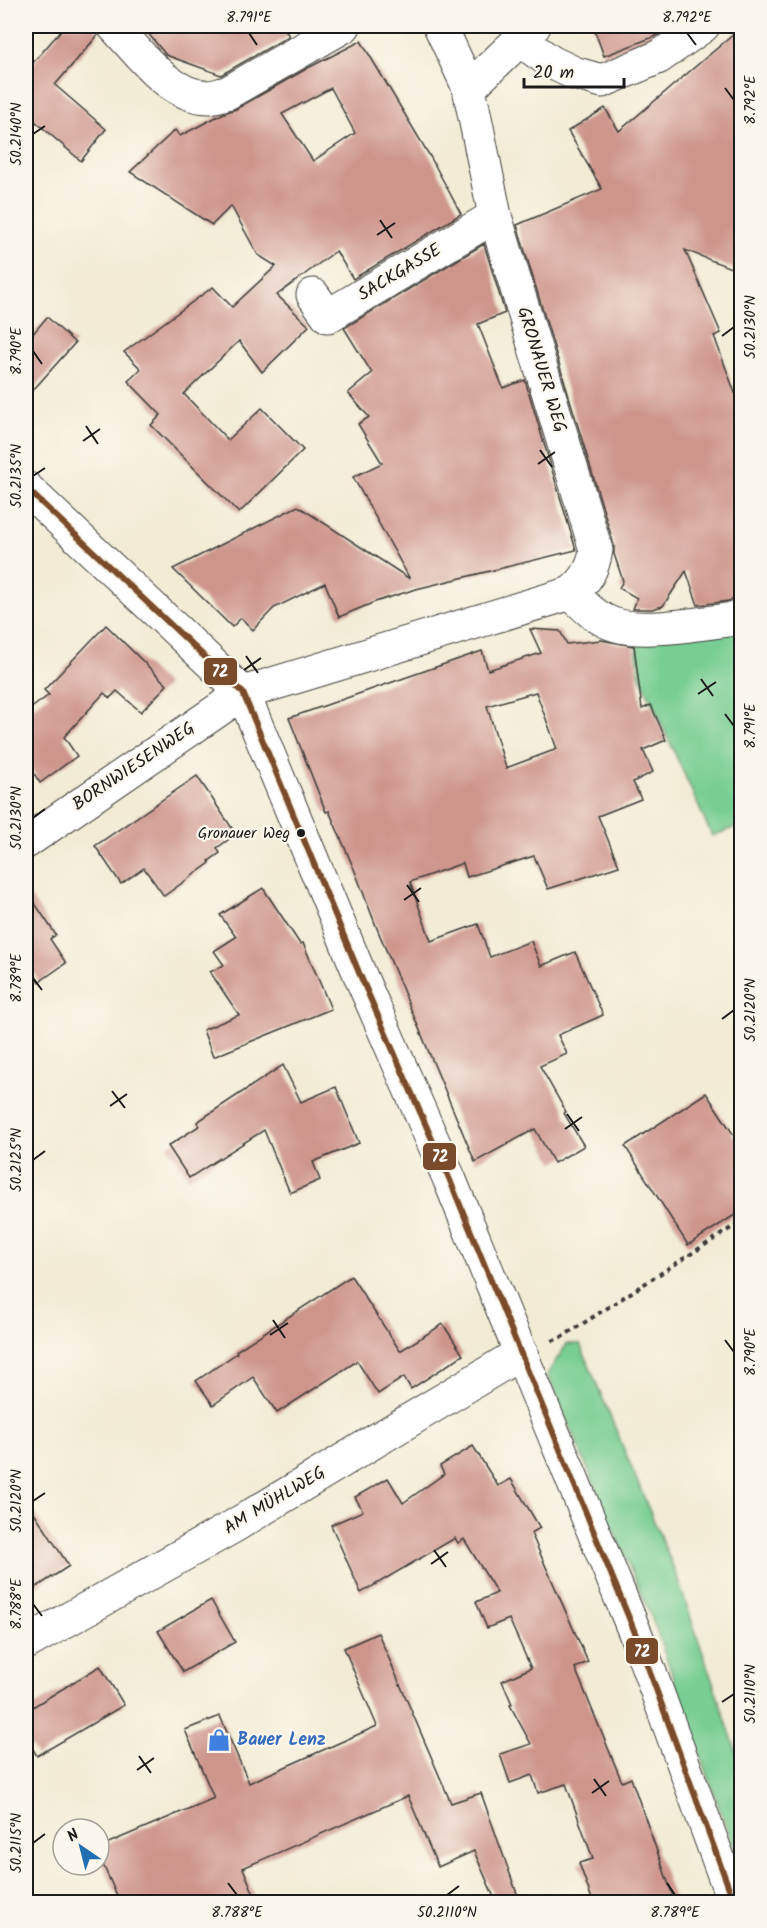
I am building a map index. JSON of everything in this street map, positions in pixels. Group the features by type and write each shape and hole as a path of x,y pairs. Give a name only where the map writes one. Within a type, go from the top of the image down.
{"street":[{"path":"114,26 164,78 182,89 208,97 227,93 344,26"},
{"name":"GRONAUER WEG","path":"440,26 469,88 495,216 596,550 590,571 583,584 571,593"},
{"path":"469,88 527,33 551,62 574,73 602,81 659,57 703,26"},
{"name":"SACKGASSE","path":"313,295 328,316 495,216"},
{"path":"26,488 243,693 360,975 449,1178 638,1640 734,1902"},
{"path":"243,693 571,593 589,611 614,625 640,629 741,618"},
{"name":"BORNWIESENWEG","path":"26,842 243,693"},
{"name":"AM MÜHLWEG","path":"26,1643 234,1526 520,1353"}],"path":[{"path":"520,1353 562,1336 741,1221"}],"green space":[{"path":"741,626 741,825 712,836 640,676 635,636"},
{"path":"567,1344 580,1344 676,1574 741,1765 741,1869 655,1626 547,1374"}],"building":[{"path":"65,26 96,26 98,35 55,85 106,129 81,161 29,116 26,121 26,60 31,65"},
{"path":"142,26 283,26 289,36 221,75 166,55"},
{"path":"593,26 671,26 656,36 604,56"},
{"path":"741,28 741,272 685,250 721,333 714,336 735,393 741,391 741,596 729,601 698,605 686,571 663,606 652,609 633,609 637,598 619,588 623,581 614,554 614,545 517,225 602,189 568,131 605,108 619,131"},
{"path":"361,41 431,158 461,214 353,279 336,251 277,295 309,326 262,372 239,341 184,394 228,440 262,408 303,450 239,513 151,425 161,415 128,381 141,369 124,352 213,287 232,307 276,266 258,255 231,206 212,225 130,172 175,130 180,136 236,109","holes":["331,88 355,133 313,161 282,114"]},
{"path":"484,244 505,313 478,324 503,388 525,380 576,550 416,589 339,617 325,583 274,608 253,630 241,618 232,627 173,569 298,506 410,579 353,477 382,463 358,424 369,417 348,393 372,373 344,328"},
{"path":"47,317 75,343 26,398 26,342"},
{"path":"106,625 167,685 141,712 117,691 110,698 104,693 64,737 77,756 40,783 26,761 26,712 49,695 44,690"},
{"path":"530,629 560,631 567,644 601,640 634,646 642,709 651,705 666,740 643,750 653,772 633,782 641,799 598,816 619,866 548,889 534,856 467,877 463,863 410,882 431,941 478,924 490,957 531,941 541,966 575,952 603,1015 558,1035 567,1054 540,1066 584,1146 554,1163 535,1129 475,1162 354,869 329,811 326,812 289,718 482,651 488,670 541,653","holes":["536,692 557,749 506,768 487,706"]},
{"path":"197,776 236,834 217,848 220,853 209,861 210,863 164,896 144,868 121,884 95,846"},
{"path":"263,888 300,944 303,943 331,1009 213,1057 203,1030 239,1015 210,972 224,965 214,951 236,937 220,915"},
{"path":"26,890 56,935 50,939 66,963 39,982 26,961"},
{"path":"283,1065 301,1102 336,1087 359,1143 313,1162 320,1180 290,1193 264,1130 189,1178 168,1146 199,1126 197,1122"},
{"path":"706,1093 741,1146 741,1211 688,1245 625,1146"},
{"path":"351,1276 400,1351 443,1324 463,1355 411,1389 404,1377 378,1394 357,1361 277,1413 253,1377 213,1405 196,1381 237,1353 236,1351"},
{"path":"473,1446 498,1486 511,1479 540,1528 531,1533 588,1662 575,1668 622,1782 631,1778 675,1902 593,1902 579,1863 593,1859 566,1784 538,1793 532,1775 510,1783 500,1754 531,1744 510,1705 512,1704 502,1681 531,1668 509,1619 487,1628 476,1602 497,1593 464,1539 458,1543 455,1538 361,1593 331,1525 363,1511 355,1497 388,1478 403,1503 444,1474 440,1466"},
{"path":"26,1500 69,1566 26,1594"},
{"path":"211,1600 235,1642 183,1672 158,1631"},
{"path":"378,1633 451,1803 481,1793 520,1902 496,1902 474,1851 438,1867 408,1796 243,1868 257,1902 120,1902 109,1877 111,1877 111,1842 214,1798 185,1730 220,1716 249,1783 377,1726 344,1648"},
{"path":"100,1666 124,1705 37,1756 26,1738 26,1711"}],"transit line":[{"name":"72","path":"26,488 243,693 360,975 449,1178 638,1640 734,1902"}],"place":[{"name":"Gronauer Weg","path":"301,833"},
{"name":"Bauer Lenz","path":"219,1740"}]}
